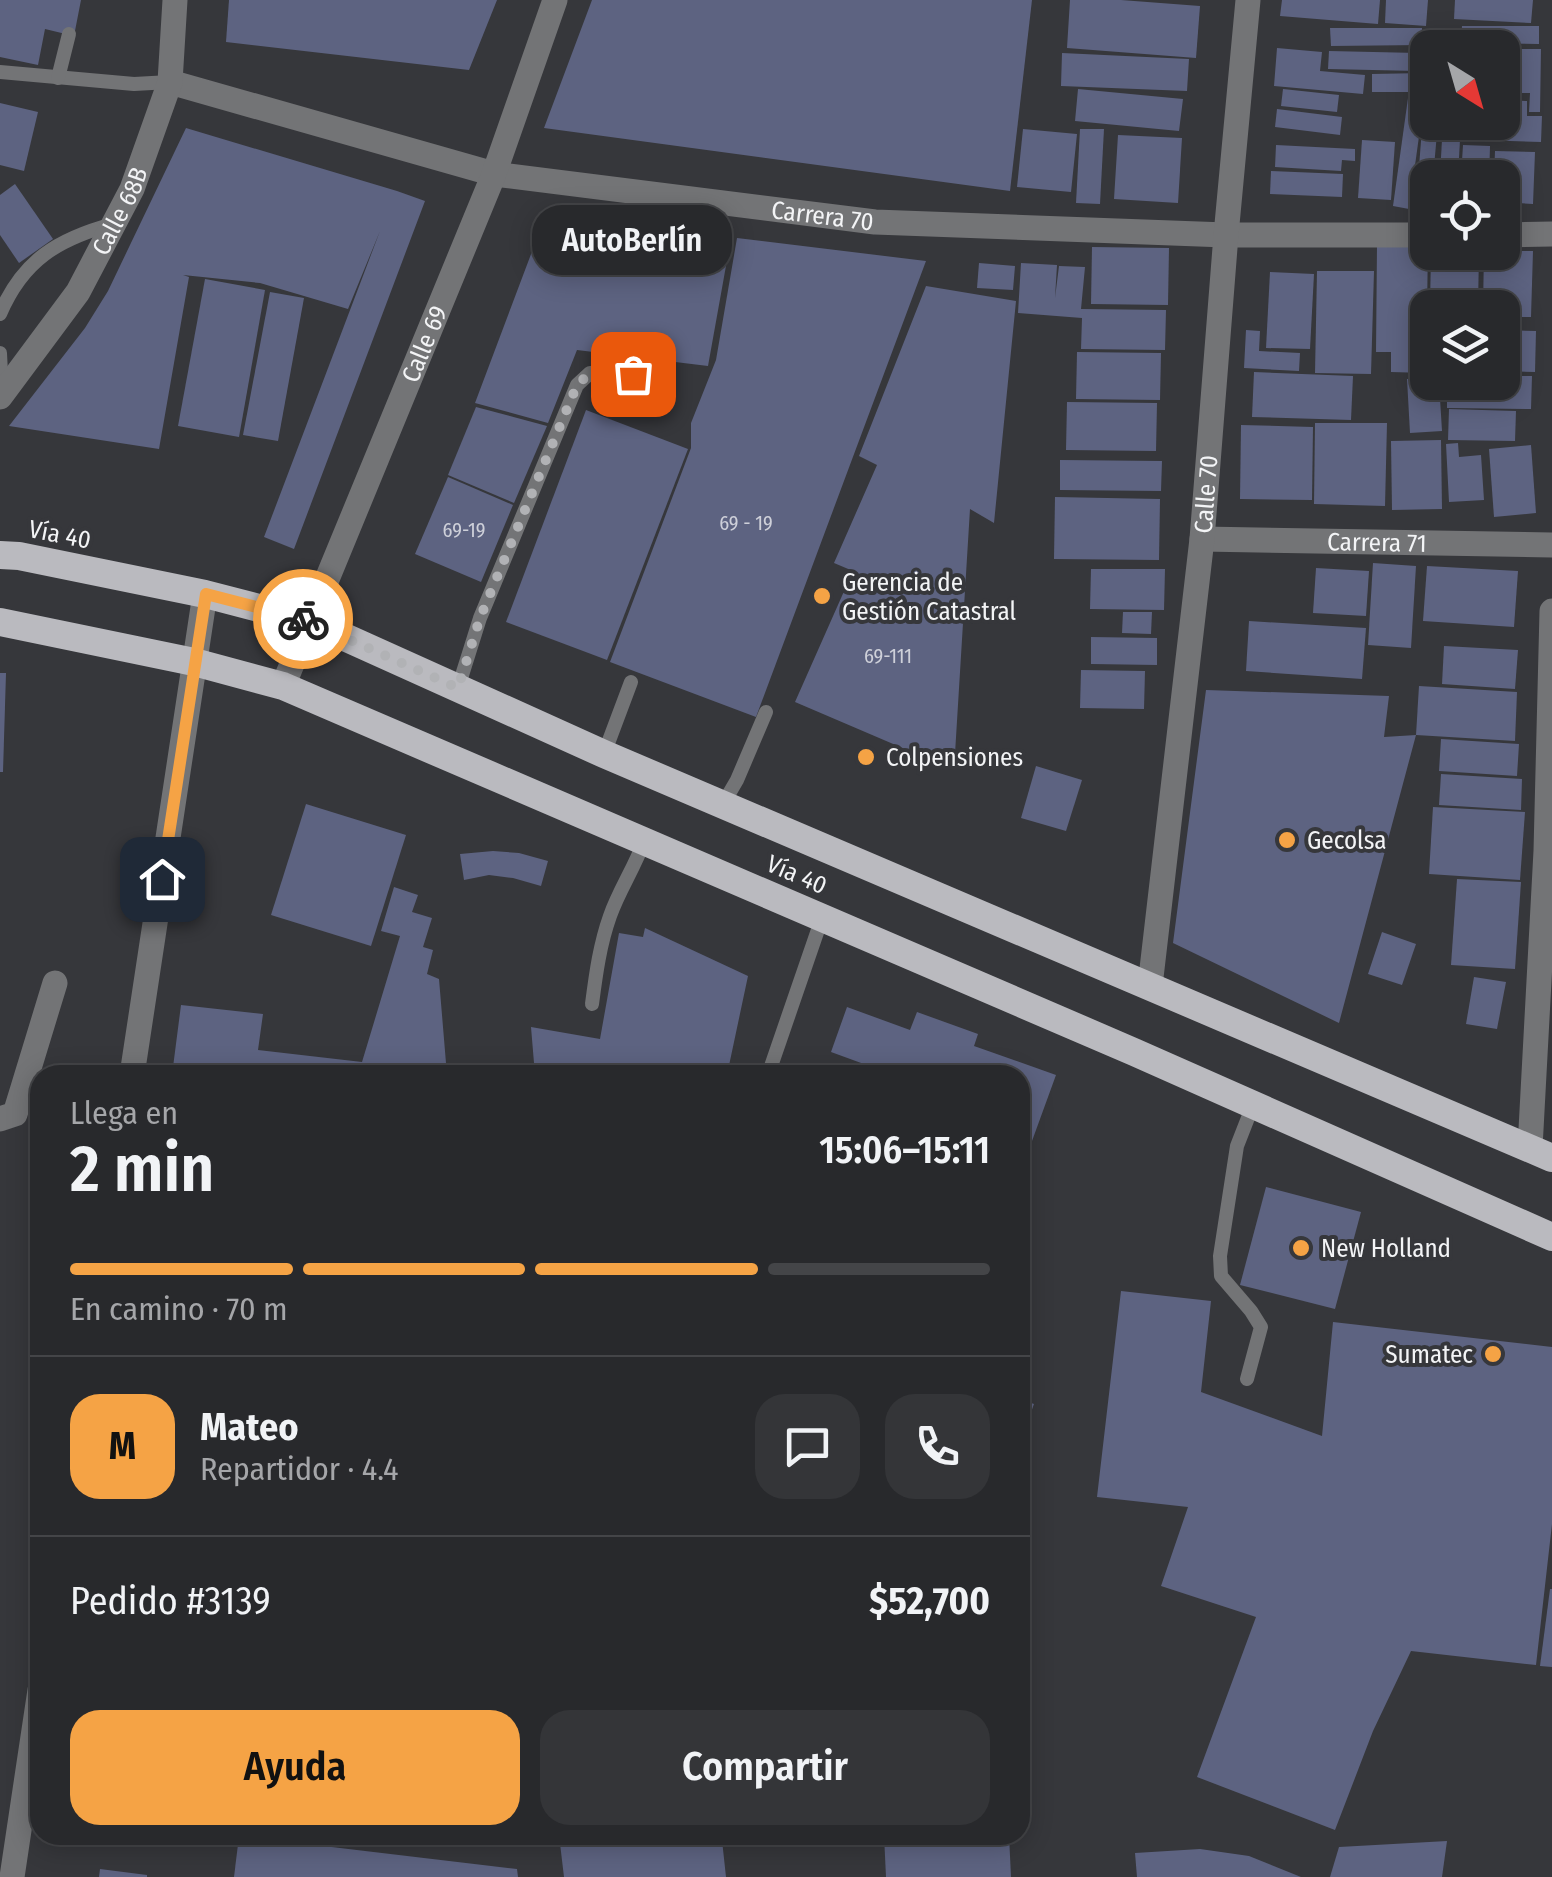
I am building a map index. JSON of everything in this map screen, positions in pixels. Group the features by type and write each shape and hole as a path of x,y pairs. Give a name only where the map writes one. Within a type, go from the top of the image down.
{"highway":[{"name":"Vía 40","path":"0,555 206,594 309,621 604,754 1541,1153"},
{"name":"Vía 40","path":"0,622 194,662 283,686 1552,1237"}],"street":[{"name":"Calle 68B","path":"1,396 78,292 132,189 170,82 175,0"},
{"name":"Calle 69","path":"283,686 494,174 555,0"},
{"name":"Calle 70","path":"1150,986 1202,538 1248,0"},
{"name":"Carrera 70","path":"170,82 494,174 875,222 1226,235 1410,234"},
{"path":"1520,234 1552,234"},
{"name":"Carrera 71","path":"1202,538 1552,545"},
{"path":"134,1065 206,594"},
{"path":"1541,1153 1552,611"},
{"path":"0,1119 15,1114 55,983"},
{"path":"12,1877 30,1757"}],"lane":[{"path":"58,78 69,34"},
{"path":"0,72 134,84 170,82"},
{"path":"0,314 38,257 79,233 113,224"},
{"path":"0,354 1,396"},
{"path":"458,688 480,618 577,385 590,373 633,374"},
{"path":"604,754 630,682"},
{"path":"723,804 766,712"},
{"path":"592,1004 598,956 612,912 644,841"},
{"path":"771,1065 822,918"},
{"path":"1247,1379 1261,1327 1220,1276 1220,1256 1237,1146 1253,1105"}],"building":[{"path":"0,0 81,0 74,36 45,29 38,65 0,57"},
{"path":"229,0 497,0 469,70 226,42"},
{"path":"592,0 1032,0 1010,191 544,128"},
{"path":"1070,0 1200,6 1196,58 1067,48"},
{"path":"1282,0 1380,0 1378,24 1280,16"},
{"path":"1386,0 1428,0 1426,26 1385,23"},
{"path":"1455,0 1533,0 1531,23 1454,19"},
{"path":"1462,26 1539,26 1539,44 1520,44 1520,30 1462,30"},
{"path":"1330,28 1422,28 1410,30 1410,45 1331,46"},
{"path":"1277,48 1322,52 1320,71 1365,75 1363,94 1274,86"},
{"path":"1520,49 1541,49 1540,112 1529,112 1530,93 1520,93"},
{"path":"1329,51 1410,53 1410,71 1328,69"},
{"path":"1062,53 1189,59 1187,91 1061,86"},
{"path":"1410,73 1410,92 1372,92 1372,74"},
{"path":"1078,89 1183,99 1179,131 1075,121"},
{"path":"1283,89 1339,95 1337,112 1281,106"},
{"path":"1410,98 1410,140 1418,140 1416,160 1410,160 1409,209 1393,206"},
{"path":"1520,101 1527,101 1527,116 1542,116 1541,142 1478,140 1520,140"},
{"path":"0,103 38,112 24,171 0,165"},
{"path":"1277,109 1342,117 1340,135 1275,127"},
{"path":"186,128 425,201 294,549 264,537 380,231 348,309 260,283 183,275 189,277 159,449 9,426 85,328 108,291"},
{"path":"1023,129 1077,134 1071,192 1017,187"},
{"path":"1080,129 1104,129 1100,204 1076,203"},
{"path":"1118,135 1182,138 1178,203 1114,199"},
{"path":"1362,140 1395,142 1391,200 1358,198"},
{"path":"1421,140 1436,140 1435,160 1420,160"},
{"path":"1442,140 1460,140 1459,160 1441,160"},
{"path":"1276,145 1355,149 1355,161 1342,160 1341,171 1275,167"},
{"path":"1463,145 1490,146 1490,160 1462,160"},
{"path":"1495,151 1535,152 1533,204 1520,203 1520,160 1495,160"},
{"path":"1271,171 1343,174 1342,197 1270,194"},
{"path":"15,184 53,239 19,263 0,235 0,195"},
{"path":"548,209 731,238 708,366 577,350 548,423 475,403"},
{"path":"737,238 926,261 756,717 610,662 691,448 691,423 716,360"},
{"path":"1377,246 1410,246 1410,270 1428,270 1427,290 1410,290 1410,373 1391,372 1391,352 1376,352"},
{"path":"1092,247 1169,248 1168,305 1091,304"},
{"path":"1520,251 1533,251 1531,317 1520,317 1520,290 1483,290 1484,270 1520,270"},
{"path":"979,263 1015,266 1013,290 977,288"},
{"path":"1021,263 1057,265 1055,298 1059,266 1085,267 1081,309 1166,310 1165,350 1081,349 1082,318 1018,313"},
{"path":"1431,270 1479,270 1478,290 1430,290"},
{"path":"1317,271 1374,271 1371,374 1315,373"},
{"path":"1270,272 1314,274 1310,349 1266,348"},
{"path":"205,279 265,290 239,437 178,426"},
{"path":"926,286 1016,301 994,523 970,509 954,770 795,702 853,571 834,563 877,465 859,456"},
{"path":"270,292 304,298 278,441 243,435"},
{"path":"1246,330 1260,331 1259,351 1300,353 1299,371 1244,368"},
{"path":"1520,331 1536,331 1535,372 1520,372"},
{"path":"1077,352 1161,353 1160,400 1076,399"},
{"path":"1254,372 1353,376 1351,420 1252,417"},
{"path":"1520,376 1532,376 1531,409 1447,408 1447,400 1520,400"},
{"path":"1407,379 1410,400 1440,400 1442,431 1410,433"},
{"path":"1067,402 1157,403 1156,451 1066,450"},
{"path":"476,407 547,426 514,503 448,475"},
{"path":"1449,409 1516,411 1515,441 1448,440"},
{"path":"586,410 688,449 607,660 506,622"},
{"path":"1315,423 1387,423 1385,506 1314,504"},
{"path":"1241,425 1313,427 1312,500 1240,499"},
{"path":"1441,440 1442,509 1392,510 1391,441"},
{"path":"1458,443 1459,457 1481,455 1484,500 1449,502 1446,444"},
{"path":"1531,445 1536,513 1494,517 1489,449"},
{"path":"1060,460 1162,461 1161,491 1060,490"},
{"path":"448,477 513,505 481,582 415,554"},
{"path":"1055,497 1160,499 1159,560 1054,559"},
{"path":"1373,563 1416,566 1411,648 1368,645"},
{"path":"1427,566 1518,571 1514,627 1423,621"},
{"path":"1316,568 1369,571 1366,616 1313,613"},
{"path":"1091,569 1165,569 1164,610 1090,609"},
{"path":"1123,612 1152,612 1151,634 1122,633"},
{"path":"1249,621 1366,628 1362,679 1246,671"},
{"path":"1091,637 1157,638 1157,665 1091,664"},
{"path":"1444,646 1518,650 1515,689 1442,684"},
{"path":"1081,670 1145,671 1144,709 1080,708"},
{"path":"0,673 6,673 3,772 0,772"},
{"path":"1419,686 1517,692 1515,741 1416,735"},
{"name":"Gecolsa","path":"1206,690 1389,696 1384,737 1416,735 1339,1023 1173,943"},
{"path":"1441,739 1519,744 1517,776 1439,771"},
{"path":"1036,766 1082,780 1066,831 1021,818"},
{"path":"1441,774 1522,779 1521,810 1439,805"},
{"path":"306,804 406,835 371,946 271,915"},
{"path":"1433,807 1525,812 1520,880 1429,874"},
{"path":"493,851 548,861 541,886 489,875 464,880 460,854"},
{"path":"1457,879 1521,882 1515,969 1451,965"},
{"path":"394,887 418,895 412,912 432,918 423,947 433,950 427,974 439,979 446,1065 173,1065 181,1005 263,1014 258,1050 362,1062 400,936 381,931"},
{"path":"645,928 748,976 729,1065 534,1065 531,1027 600,1039 619,933 643,937"},
{"path":"1382,932 1416,944 1402,985 1368,974"},
{"path":"1474,977 1506,982 1497,1029 1466,1024"},
{"path":"847,1007 910,1030 917,1012 978,1034 974,1046 1028,1065 867,1065 831,1052"},
{"path":"1030,1066 1056,1075 1030,1146"},
{"name":"New Holland","path":"1266,1187 1361,1212 1335,1309 1240,1285"},
{"path":"1121,1291 1211,1301 1201,1392 1322,1436 1333,1322 1552,1347 1552,1524 1536,1665 1411,1651 1373,1731 1335,1830 1197,1777 1256,1617 1161,1586 1188,1507 1097,1497"},
{"path":"1552,1589 1552,1667 1540,1666"},
{"path":"1447,1841 1442,1877 1330,1877 1339,1847"},
{"path":"238,1845 315,1845 517,1869 518,1877 234,1877"},
{"path":"560,1845 723,1845 726,1877 564,1877"},
{"path":"884,1845 1009,1845 1011,1877 886,1877"},
{"path":"1200,1849 1249,1856 1301,1877 1137,1877 1135,1853"},
{"path":"100,1869 147,1875 147,1877 99,1877"}],"way so far":[{"path":"303,619 458,688 480,618 577,385 590,373 633,374"}],"place":[{"name":"AutoBerlín","path":"633,374"},
{"name":"Gerencia de Gestión Catastral","path":"822,596"},
{"name":"Colpensiones","path":"866,757"},
{"name":"Gecolsa","path":"1287,840"},
{"name":"New Holland","path":"1301,1248"},
{"name":"Sumatec","path":"1493,1354"}],"route":[{"path":"162,879 206,594 303,619"}]}
